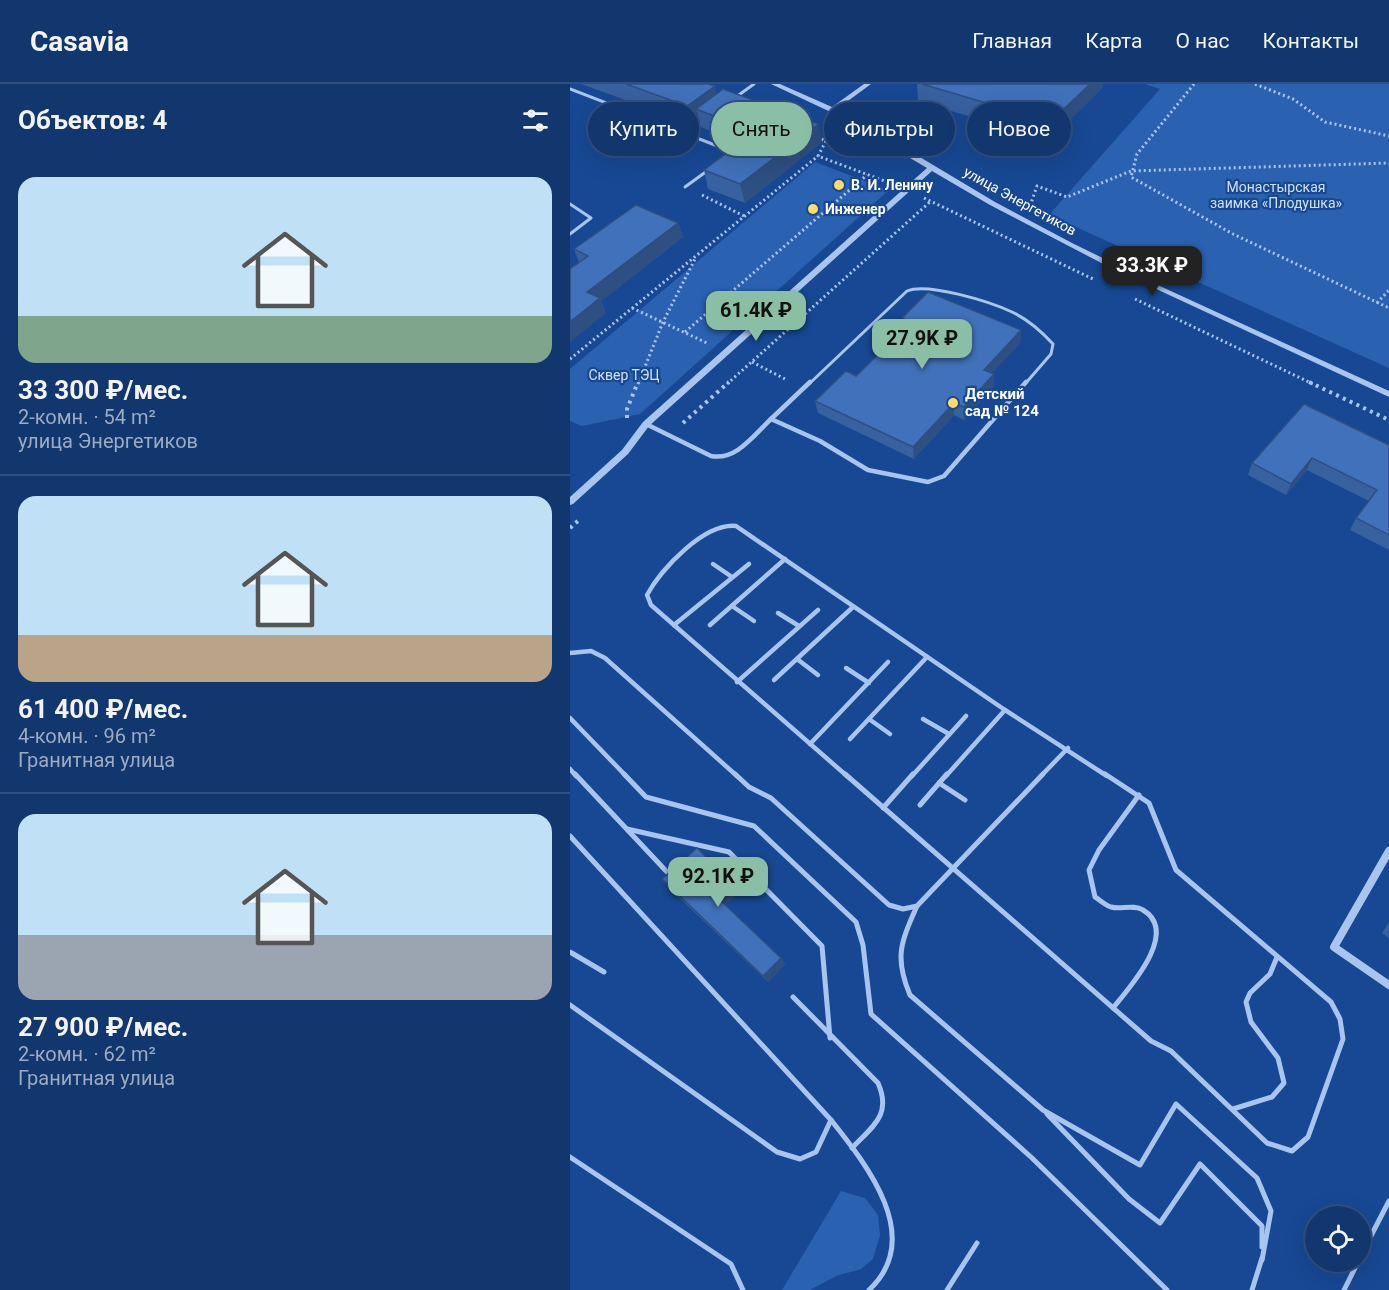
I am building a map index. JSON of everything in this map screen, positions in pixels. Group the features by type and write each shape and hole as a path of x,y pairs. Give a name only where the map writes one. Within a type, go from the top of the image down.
{"street":[{"name":"улица Энергетиков","path":"774,84 824,104"},
{"path":"843,102 868,84"},
{"name":"улица Энергетиков","path":"913,156 1053,236 1389,394"},
{"path":"570,502 625,452 646,424 932,168"},
{"path":"1389,850 1334,947 1389,985"}],"lane":[{"path":"734,99 754,84"},
{"path":"570,89 603,102"},
{"path":"699,139 733,152 723,159"},
{"path":"685,187 714,166"},
{"path":"570,204 591,218 570,234"},
{"path":"646,424 711,456 722,458 736,452 771,419 803,389 907,291 916,287 930,288 999,307 1013,313 1048,337 1053,344 1051,354 944,476 928,482 868,470 820,441 771,419"},
{"path":"718,526 736,526 784,559 1005,710 1139,795 1154,810 1176,870 1331,1002 1340,1019 1343,1039 1308,1137 1292,1151 1267,1143 1171,1051 1150,1041 737,682 651,605 647,595 650,585 657,576 718,526"},
{"path":"710,625 784,559"},
{"path":"713,564 732,577"},
{"path":"674,625 749,564"},
{"path":"732,606 754,621"},
{"path":"774,680 853,608"},
{"path":"737,682 818,610"},
{"path":"778,613 799,626"},
{"path":"570,653 591,651 605,658 749,787 771,798 889,905 903,909 917,906"},
{"path":"850,739 927,657"},
{"path":"796,660 818,675"},
{"path":"810,744 888,662"},
{"path":"846,668 869,683"},
{"path":"920,805 1005,710"},
{"path":"883,808 966,716"},
{"path":"570,718 646,797 754,826 856,922 863,945 871,1014 1032,1158 1167,1290"},
{"path":"869,719 890,734"},
{"path":"923,719 949,734"},
{"path":"1068,748 954,870 917,906 898,950 899,971 910,995 1043,1110 1130,1199 1160,1223 1200,1164 1262,1226 1262,1260"},
{"path":"570,769 668,873"},
{"path":"939,783 964,800"},
{"path":"1113,1008 1148,963 1157,935 1153,920 1143,910 1110,907 1095,897 1089,870 1099,850 1139,795"},
{"path":"627,829 729,852 822,946 830,1038"},
{"path":"570,836 831,1120 868,1168 885,1207 894,1242 890,1267 869,1290"},
{"path":"570,952 604,972"},
{"path":"1233,1109 1272,1097 1284,1083 1285,1068 1274,1049 1247,1018 1246,1000 1256,985 1269,976 1277,957"},
{"path":"793,997 830,1038 878,1083 885,1099 880,1118 852,1148"},
{"path":"570,1005 777,1152 800,1159 816,1152 831,1120"},
{"path":"1043,1110 1140,1165 1176,1104 1257,1178 1271,1211 1262,1260 1252,1290"},
{"path":"570,1157 731,1264 743,1290"},
{"path":"1371,1236 1389,1201"},
{"path":"946,1290 977,1243"},
{"path":"1344,1290 1353,1272"}],"path":[{"path":"1194,84 1137,154 1131,177 1233,234 1389,308"},
{"path":"1256,84 1293,99 1325,122 1389,136"},
{"path":"570,359 818,156 826,141 816,136"},
{"path":"818,156 906,189 1101,282"},
{"path":"1044,188 1067,197 1131,171 1389,163"},
{"path":"685,332 867,175"},
{"path":"685,187 744,216"},
{"path":"669,436 931,201"},
{"path":"625,452 627,409 663,322 698,254"},
{"path":"1377,303 1389,290"},
{"path":"1133,298 1389,420"},
{"path":"632,308 725,352"},
{"path":"752,362 803,389"},
{"path":"570,528 587,512"}],"green space":[{"name":"Монастырская заимка «Плодушка»","path":"1145,84 1389,84 1389,368 1049,215 1160,89"},
{"name":"Сквер ТЭЦ","path":"815,162 889,190 640,414 582,426 570,421 570,369"},
{"path":"841,1191 865,1198 878,1215 880,1235 873,1259 861,1269 836,1276 810,1290 782,1290"}],"building":[{"path":"626,84 708,84 715,86 693,102 676,102"},
{"path":"922,84 1090,84 1071,102 983,102"},
{"path":"723,89 759,102 711,102 711,115 699,110 699,107"},
{"path":"812,121 819,124 812,129"},
{"path":"723,156 777,156 740,184 704,170"},
{"path":"636,205 678,223 587,292 600,298 570,322 570,269 588,256 574,249"},
{"path":"928,292 1021,330 984,370 994,374 964,407 954,403 913,447 815,401 846,371 856,376 911,322 902,318"},
{"path":"1304,404 1389,445 1389,535 1356,518 1377,490 1312,458 1291,484 1252,463"},
{"path":"697,848 734,885 719,899 781,958 763,976 662,879"}],"place":[{"name":"В. И. Ленину","path":"839,185"},
{"name":"Инженер","path":"813,209"},
{"name":"Детский сад № 124","path":"953,403"}]}
